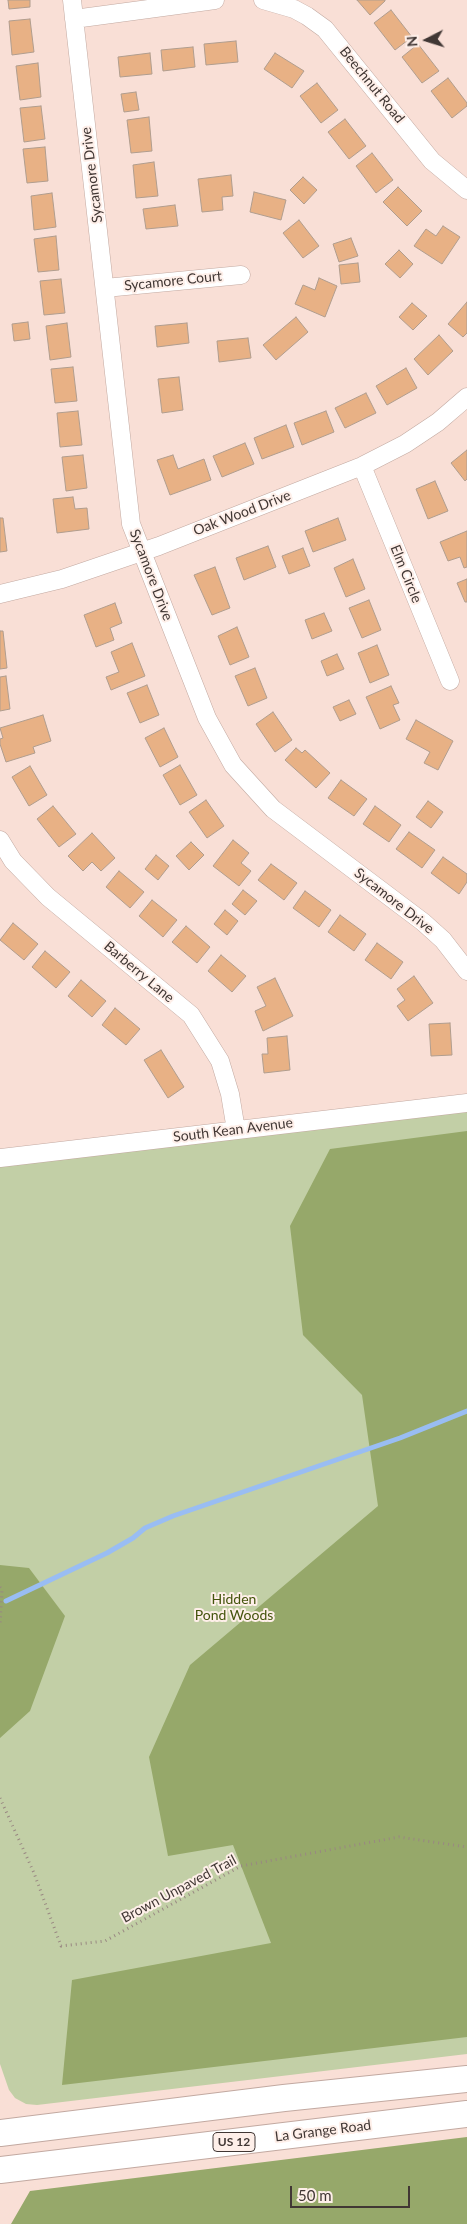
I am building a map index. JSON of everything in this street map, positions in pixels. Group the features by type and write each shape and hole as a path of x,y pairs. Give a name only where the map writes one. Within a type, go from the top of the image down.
{"highway":[{"path":"0,2133 284,2098 467,2079"},
{"name":"La Grange Road","path":"0,2170 467,2114"}],"street":[{"name":"Sycamore Drive","path":"72,0 131,524 207,718 233,765 273,809 423,922 442,940 467,971"},
{"path":"74,19 215,0"},
{"name":"Beechnut Road","path":"263,0 294,8 325,29 432,162 467,190"},
{"name":"Sycamore Court","path":"105,288 241,275"},
{"name":"Oak Wood Drive","path":"0,594 62,579 362,466 405,444 438,422 467,397"},
{"name":"Elm Circle","path":"362,466 450,681"},
{"name":"Barberry Lane","path":"0,840 13,861 48,896 191,1015 210,1041 220,1061 230,1094 236,1130"},
{"name":"South Kean Avenue","path":"0,1158 467,1102"}],"path":[{"path":"0,1587 2,1590 0,1625"},
{"name":"Brown Unpaved Trail","path":"0,1798 34,1874 61,1946 105,1941 241,1866 399,1837 467,1847"}],"green space":[{"name":"Hidden Pond Woods","path":"467,1104 467,2054 37,2105 26,2104 15,2098 9,2090 0,2064 0,1160"},
{"path":"467,1131 467,2037 62,2085 72,1980 271,1943 233,1845 168,1856 149,1757 190,1665 378,1506 362,1395 303,1335 290,1226 330,1149"},
{"path":"0,1565 29,1568 65,1616 30,1711 0,1738"},
{"path":"467,2137 467,2224 11,2224 30,2191"}],"building":[{"path":"8,0 30,0 30,7 9,9"},
{"path":"357,0 385,0 385,1 370,15"},
{"path":"391,10 412,37 395,50 374,23"},
{"path":"30,19 34,52 12,55 9,21"},
{"path":"236,41 238,62 206,65 204,44"},
{"path":"418,44 439,71 422,83 402,57"},
{"path":"193,47 195,67 163,71 161,50"},
{"path":"150,53 152,74 120,77 118,57"},
{"path":"275,53 304,71 292,88 264,69"},
{"path":"38,63 41,97 20,100 16,66"},
{"path":"448,78 467,103 467,106 452,118 431,91"},
{"path":"317,83 338,110 321,123 300,96"},
{"path":"136,92 139,110 124,112 121,94"},
{"path":"41,106 45,139 24,142 20,108"},
{"path":"149,117 152,151 131,153 127,120"},
{"path":"345,119 366,146 349,159 328,132"},
{"path":"45,147 48,181 27,183 23,149"},
{"path":"372,153 393,180 376,193 356,166"},
{"path":"154,162 158,196 136,198 133,165"},
{"path":"231,175 233,196 222,197 223,210 202,212 198,179"},
{"path":"303,177 317,190 304,204 290,190"},
{"path":"398,187 422,211 407,226 383,202"},
{"path":"254,192 286,200 281,220 250,212"},
{"path":"52,193 56,227 34,230 31,196"},
{"path":"175,205 178,226 146,229 143,209"},
{"path":"299,220 319,246 303,258 283,233"},
{"path":"443,226 460,237 442,264 414,246 426,229 436,236"},
{"path":"56,236 59,270 38,272 34,239"},
{"path":"351,238 358,256 339,262 333,244"},
{"path":"399,250 413,264 400,278 385,264"},
{"path":"358,263 360,282 341,284 339,265"},
{"path":"319,278 337,286 325,317 295,304 303,285 315,290"},
{"path":"61,279 65,313 44,315 40,281"},
{"path":"467,302 467,333 463,337 448,324"},
{"path":"412,303 427,316 413,330 399,317"},
{"path":"296,317 308,332 276,360 263,345"},
{"path":"28,322 30,339 14,341 12,324"},
{"path":"67,323 71,357 50,360 46,326"},
{"path":"187,323 189,343 157,347 155,326"},
{"path":"439,335 453,351 428,375 414,359"},
{"path":"248,338 251,358 219,362 217,341"},
{"path":"73,367 77,401 55,403 51,369"},
{"path":"406,368 417,388 387,405 376,386"},
{"path":"179,377 183,410 162,413 158,379"},
{"path":"366,393 376,413 345,428 335,408"},
{"path":"78,411 82,445 60,447 57,413"},
{"path":"326,411 334,432 302,445 294,423"},
{"path":"286,425 294,447 262,459 254,438"},
{"path":"245,443 254,464 222,477 213,456"},
{"path":"467,450 467,479 465,481 451,463"},
{"path":"83,455 87,488 66,491 62,457"},
{"path":"173,455 178,469 204,459 211,480 170,495 157,460"},
{"path":"435,481 448,511 428,519 416,489"},
{"path":"73,497 75,509 87,508 89,529 57,533 53,499"},
{"path":"0,518 3,518 7,551 0,552"},
{"path":"338,518 346,540 313,552 305,531"},
{"path":"467,531 467,567 464,568 460,557 448,561 440,542"},
{"path":"268,546 276,567 244,580 236,558"},
{"path":"303,548 310,566 289,574 282,556"},
{"path":"353,559 365,589 346,597 334,568"},
{"path":"215,567 230,608 212,615 194,575"},
{"path":"467,579 467,602 465,602 457,583"},
{"path":"369,600 381,630 362,638 349,608"},
{"path":"115,603 122,623 110,628 114,640 96,647 84,615"},
{"path":"324,613 332,631 312,639 305,620"},
{"path":"237,627 249,657 230,665 218,636"},
{"path":"0,631 3,631 7,668 0,669"},
{"path":"132,643 145,676 111,690 106,677 119,672 111,652"},
{"path":"377,645 389,675 370,683 358,653"},
{"path":"337,654 344,669 327,676 321,661"},
{"path":"255,668 267,698 248,706 235,676"},
{"path":"6,676 10,709 0,711 0,677"},
{"path":"147,685 159,715 140,723 127,693"},
{"path":"391,686 399,703 393,705 400,720 380,729 366,697"},
{"path":"349,700 356,714 340,721 333,707"},
{"path":"273,712 292,740 275,752 256,724"},
{"path":"43,715 51,741 33,747 35,753 6,762 0,744 0,739 3,738 0,728"},
{"path":"416,720 453,741 438,770 424,763 430,752 406,739"},
{"path":"164,728 178,757 160,767 145,738"},
{"path":"296,748 302,753 305,750 330,773 316,788 285,760"},
{"path":"180,765 197,795 180,805 163,775"},
{"path":"30,766 47,795 29,806 12,777"},
{"path":"341,780 367,799 354,816 328,798"},
{"path":"206,800 224,826 207,838 189,812"},
{"path":"428,801 443,812 431,828 416,817"},
{"path":"53,806 76,834 59,847 37,819"},
{"path":"375,806 401,825 389,842 363,824"},
{"path":"409,832 435,850 422,868 396,849"},
{"path":"92,833 115,858 101,871 92,862 83,871 68,856"},
{"path":"233,840 249,853 241,863 251,871 239,886 213,866"},
{"path":"191,842 204,855 189,870 176,856"},
{"path":"156,855 169,866 158,880 145,869"},
{"path":"443,857 467,874 467,882 459,894 431,873"},
{"path":"271,864 297,883 284,900 258,880"},
{"path":"119,871 144,892 130,908 106,887"},
{"path":"243,890 257,901 245,915 232,904"},
{"path":"305,891 331,910 319,927 293,908"},
{"path":"152,900 177,920 163,937 139,916"},
{"path":"225,910 238,921 227,935 214,924"},
{"path":"340,915 366,934 354,951 328,932"},
{"path":"13,923 38,944 24,960 0,940"},
{"path":"186,926 210,947 197,963 172,942"},
{"path":"377,943 403,962 391,979 365,960"},
{"path":"45,951 70,972 56,988 32,967"},
{"path":"221,955 246,976 232,992 208,971"},
{"path":"414,976 433,1003 408,1021 397,1006 405,1000 397,989"},
{"path":"275,978 293,1016 263,1031 255,1011 266,1006 257,987"},
{"path":"81,980 106,1001 92,1017 68,996"},
{"path":"115,1008 140,1029 126,1045 102,1025"},
{"path":"450,1023 452,1055 431,1056 429,1024"},
{"path":"287,1036 290,1070 264,1073 262,1054 268,1054 267,1038"},
{"path":"161,1050 184,1087 168,1098 144,1060"}],"waterway":[{"path":"6,1601 107,1553 133,1538 145,1528 173,1516 400,1438 467,1411"}]}
